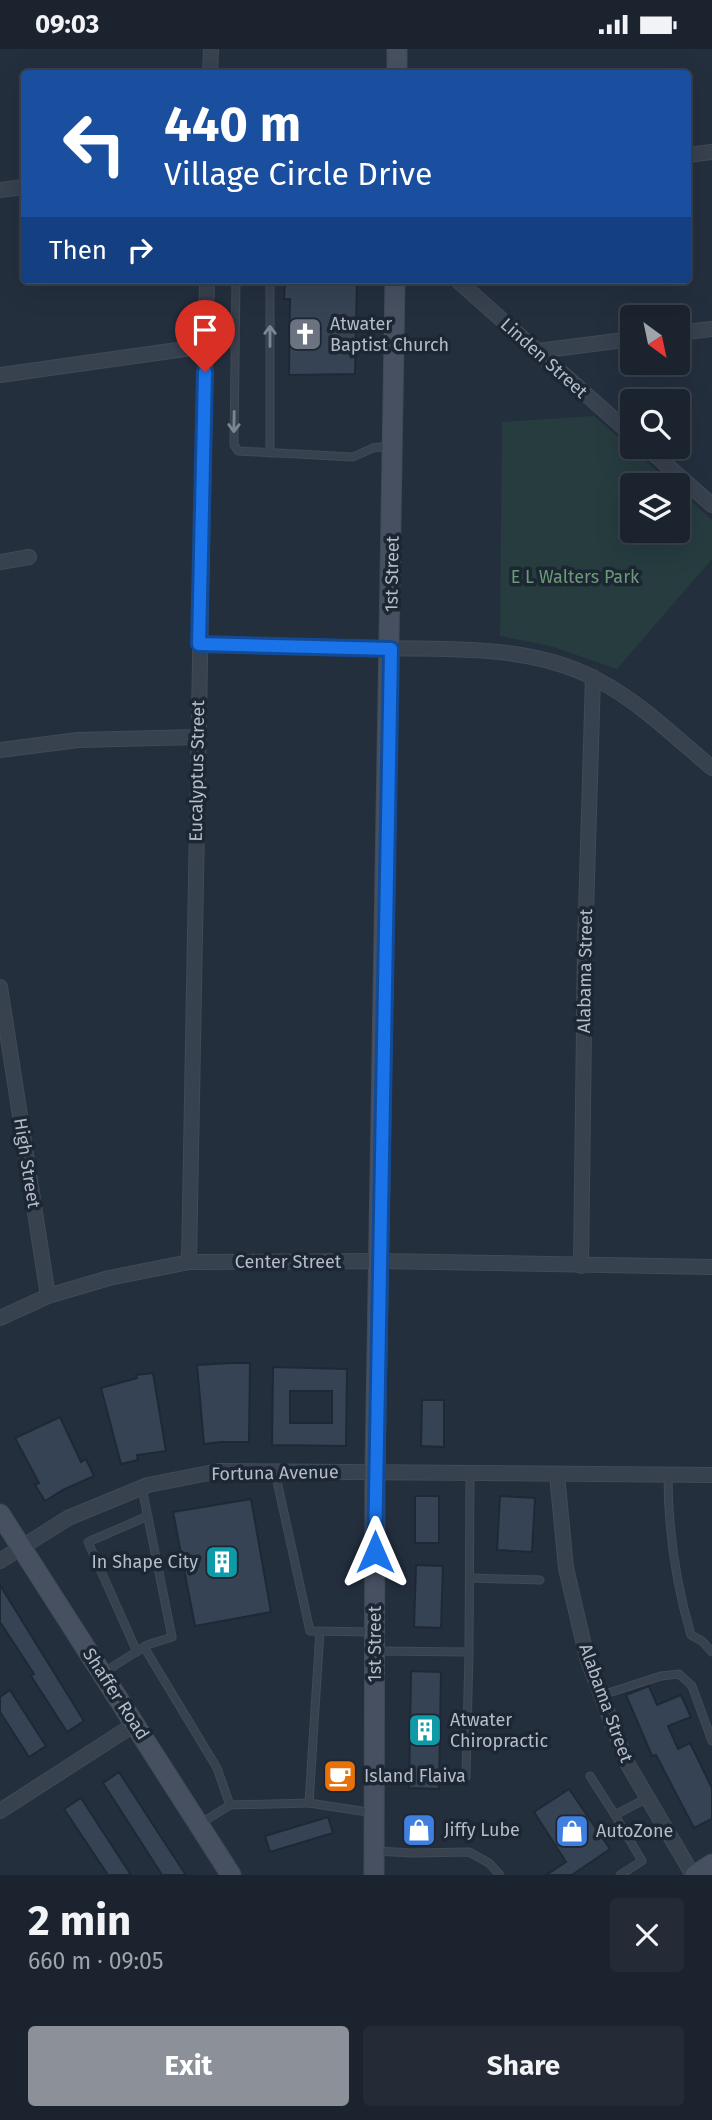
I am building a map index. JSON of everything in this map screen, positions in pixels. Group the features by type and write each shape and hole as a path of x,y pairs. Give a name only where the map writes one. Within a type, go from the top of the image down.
{"street":[{"path":"210,70 211,49"},
{"path":"397,49 397,70"},
{"path":"691,155 712,152"},
{"path":"0,190 21,187"},
{"name":"Eucalyptus Street","path":"189,1262 207,284"},
{"name":"1st Street","path":"374,1875 375,1471 391,649 395,284"},
{"name":"Linden Street","path":"462,284 620,424"},
{"path":"690,332 712,329"},
{"path":"538,351 620,341"},
{"path":"0,375 206,346"},
{"path":"660,459 712,505"},
{"path":"0,562 29,557"},
{"path":"199,644 466,650 519,654 593,677 635,702 712,768"},
{"name":"Alabama Street","path":"581,1265 585,947 593,677"},
{"path":"0,750 78,740 198,737"},
{"name":"High Street","path":"0,987 48,1296"},
{"path":"0,1089 15,1086"},
{"name":"Center Street","path":"0,1318 48,1296 109,1278 189,1262 379,1261 712,1267"},
{"name":"Fortuna Avenue","path":"0,1561 68,1518 142,1488 219,1471 712,1475"},
{"name":"Alabama Street","path":"557,1475 566,1568 587,1658 627,1763 694,1875"},
{"name":"Shaffer Road","path":"0,1514 231,1875"},
{"path":"0,1811 135,1724"},
{"path":"694,1875 712,1864"}],"lane":[{"path":"236,284 234,445 238,451 353,457 373,448 393,445"},
{"path":"270,284 270,453"},
{"path":"275,1471 310,1631 470,1653"},
{"path":"466,1777 470,1653 470,1473"},
{"path":"668,1475 668,1512 684,1611 691,1635 702,1641 712,1652"},
{"path":"102,1673 140,1649 172,1637 142,1488"},
{"path":"148,1516 88,1542 140,1649 217,1768 230,1805"},
{"path":"470,1578 540,1580"},
{"path":"309,1803 320,1631"},
{"path":"601,1695 661,1676 680,1674 692,1686 712,1741"},
{"path":"590,1776 642,1861 620,1875"},
{"path":"615,1815 647,1798"},
{"path":"199,1825 230,1805 309,1803 375,1813"},
{"path":"374,1851 469,1852 489,1863 500,1875"}],"green space":[{"name":"E L Walters Park","path":"594,416 620,439 620,459 643,459 659,473 620,473 620,543 690,543 690,501 712,520 712,559 617,669 550,646 500,636 502,422"}],"building":[{"name":"Atwater Baptist Church","path":"285,284 357,284 355,374 289,375 290,299 284,299"},
{"path":"250,1363 249,1442 204,1444 197,1365"},
{"path":"273,1367 347,1369 346,1446 272,1445","holes":["290,1391 332,1391 332,1423 290,1423"]},
{"path":"153,1373 166,1451 137,1455 138,1460 121,1464 101,1388 137,1378 136,1375"},
{"path":"422,1400 444,1400 444,1447 421,1446"},
{"path":"60,1417 81,1462 86,1459 94,1476 45,1501 35,1485 39,1483 15,1438"},
{"path":"415,1496 439,1496 439,1543 415,1543"},
{"path":"500,1496 535,1498 532,1552 497,1550"},
{"name":"In Shape City","path":"251,1499 271,1612 195,1626 173,1512"},
{"path":"416,1565 443,1566 441,1628 414,1627"},
{"path":"0,1585 84,1721 67,1732 0,1622"},
{"name":"Atwater Chiropractic","path":"411,1671 441,1672 439,1789 409,1788"},
{"path":"649,1686 657,1705 681,1695 691,1717 668,1726 678,1749 690,1743 712,1788 712,1819 694,1828 656,1755 652,1756 626,1695"},
{"path":"10,1690 46,1746 29,1757 0,1712 0,1697"},
{"path":"119,1772 186,1875 162,1875 103,1783"},
{"name":"AutoZone","path":"569,1789 610,1849 572,1875 546,1875 566,1862 534,1812"},
{"path":"81,1798 131,1875 108,1875 64,1809"},
{"path":"328,1817 333,1833 270,1852 265,1836"},
{"name":"Jiffy Lube","path":"406,1818 432,1819 432,1842 406,1842"}],"place":[{"name":"Atwater Baptist Church","path":"305,334"},
{"name":"In Shape City","path":"222,1562"},
{"name":"Atwater Chiropractic","path":"425,1730"},
{"name":"Island Flaiva","path":"340,1776"},
{"name":"Jiffy Lube","path":"419,1830"},
{"name":"AutoZone","path":"572,1831"}],"route":[{"path":"205,372 199,644 391,649 375,1552"}]}
